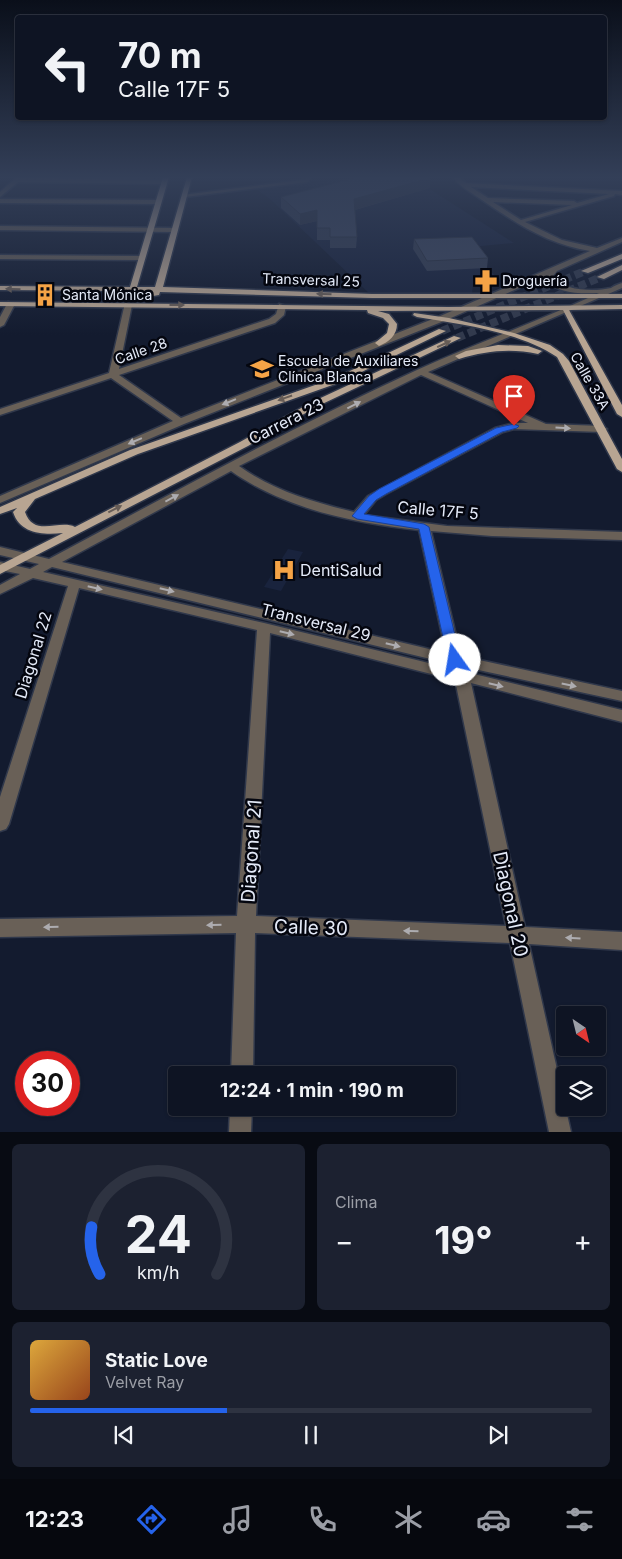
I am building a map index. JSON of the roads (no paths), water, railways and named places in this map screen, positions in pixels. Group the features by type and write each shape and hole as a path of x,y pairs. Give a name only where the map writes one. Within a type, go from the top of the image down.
{"main road":[{"path":"128,305 149,230"},
{"path":"128,305 156,293 158,290 176,230"},
{"path":"585,271 622,256"},
{"path":"601,276 622,267"},
{"name":"Transversal 25","path":"0,288 372,296 622,296"},
{"name":"Transversal 25","path":"0,304 463,309 622,307"},
{"name":"Transversal 25","path":"340,307 441,318 509,335"},
{"path":"364,309 386,316 393,324 393,330 390,335 379,343"},
{"name":"Calle 33A","path":"566,311 622,414"},
{"name":"Carrera 23","path":"0,511 40,492 173,438 338,380 442,331"},
{"name":"Calle 33A","path":"509,335 554,351 564,360 622,469"},
{"name":"Carrera 23","path":"2,567 244,444 315,404 457,338"},
{"path":"459,356 490,348 524,348 552,357 562,363 568,370"},
{"path":"40,492 26,501 20,509 20,518 25,524 35,528 55,530 88,523"}],"street":[{"path":"171,230 176,230"},
{"path":"535,230 562,244 598,250"},
{"path":"0,500 180,422 463,309 622,240"},
{"path":"0,256 140,258"},
{"path":"559,266 550,272 548,276 551,281 563,287 591,291 622,285"},
{"name":"Carrera 23","path":"0,590 232,466 420,372 566,311 622,285"},
{"path":"0,325 11,304"},
{"path":"128,305 113,375 180,422"},
{"name":"Calle 28","path":"0,412 272,321 279,317 282,306"},
{"path":"420,372 544,426"},
{"path":"357,516 372,498 499,430 514,426 602,429"},
{"name":"Calle 17F 5","path":"232,466 276,493 308,504 357,516 424,527 622,536"},
{"name":"Diagonal 20","path":"424,527 458,668 560,1132"},
{"name":"Transversal 29","path":"0,551 52,562 458,668 622,716"},
{"name":"Transversal 29","path":"2,567 264,628 458,668 622,696"},
{"name":"Diagonal 22","path":"0,824 67,603 75,583"},
{"name":"Diagonal 21","path":"242,1066 246,924 264,628"},
{"name":"Calle 30","path":"0,928 246,924 622,941"},
{"path":"240,1132 241,1116"}],"tunnel":[{"path":"442,331 585,271"},
{"path":"457,338 601,277"}],"place":[{"name":"Droguería","path":"486,281"},
{"name":"Santa Mónica","path":"45,295"},
{"name":"Escuela de Auxiliares Clínica Blanca","path":"262,369"},
{"name":"DentiSalud","path":"284,570"}]}
